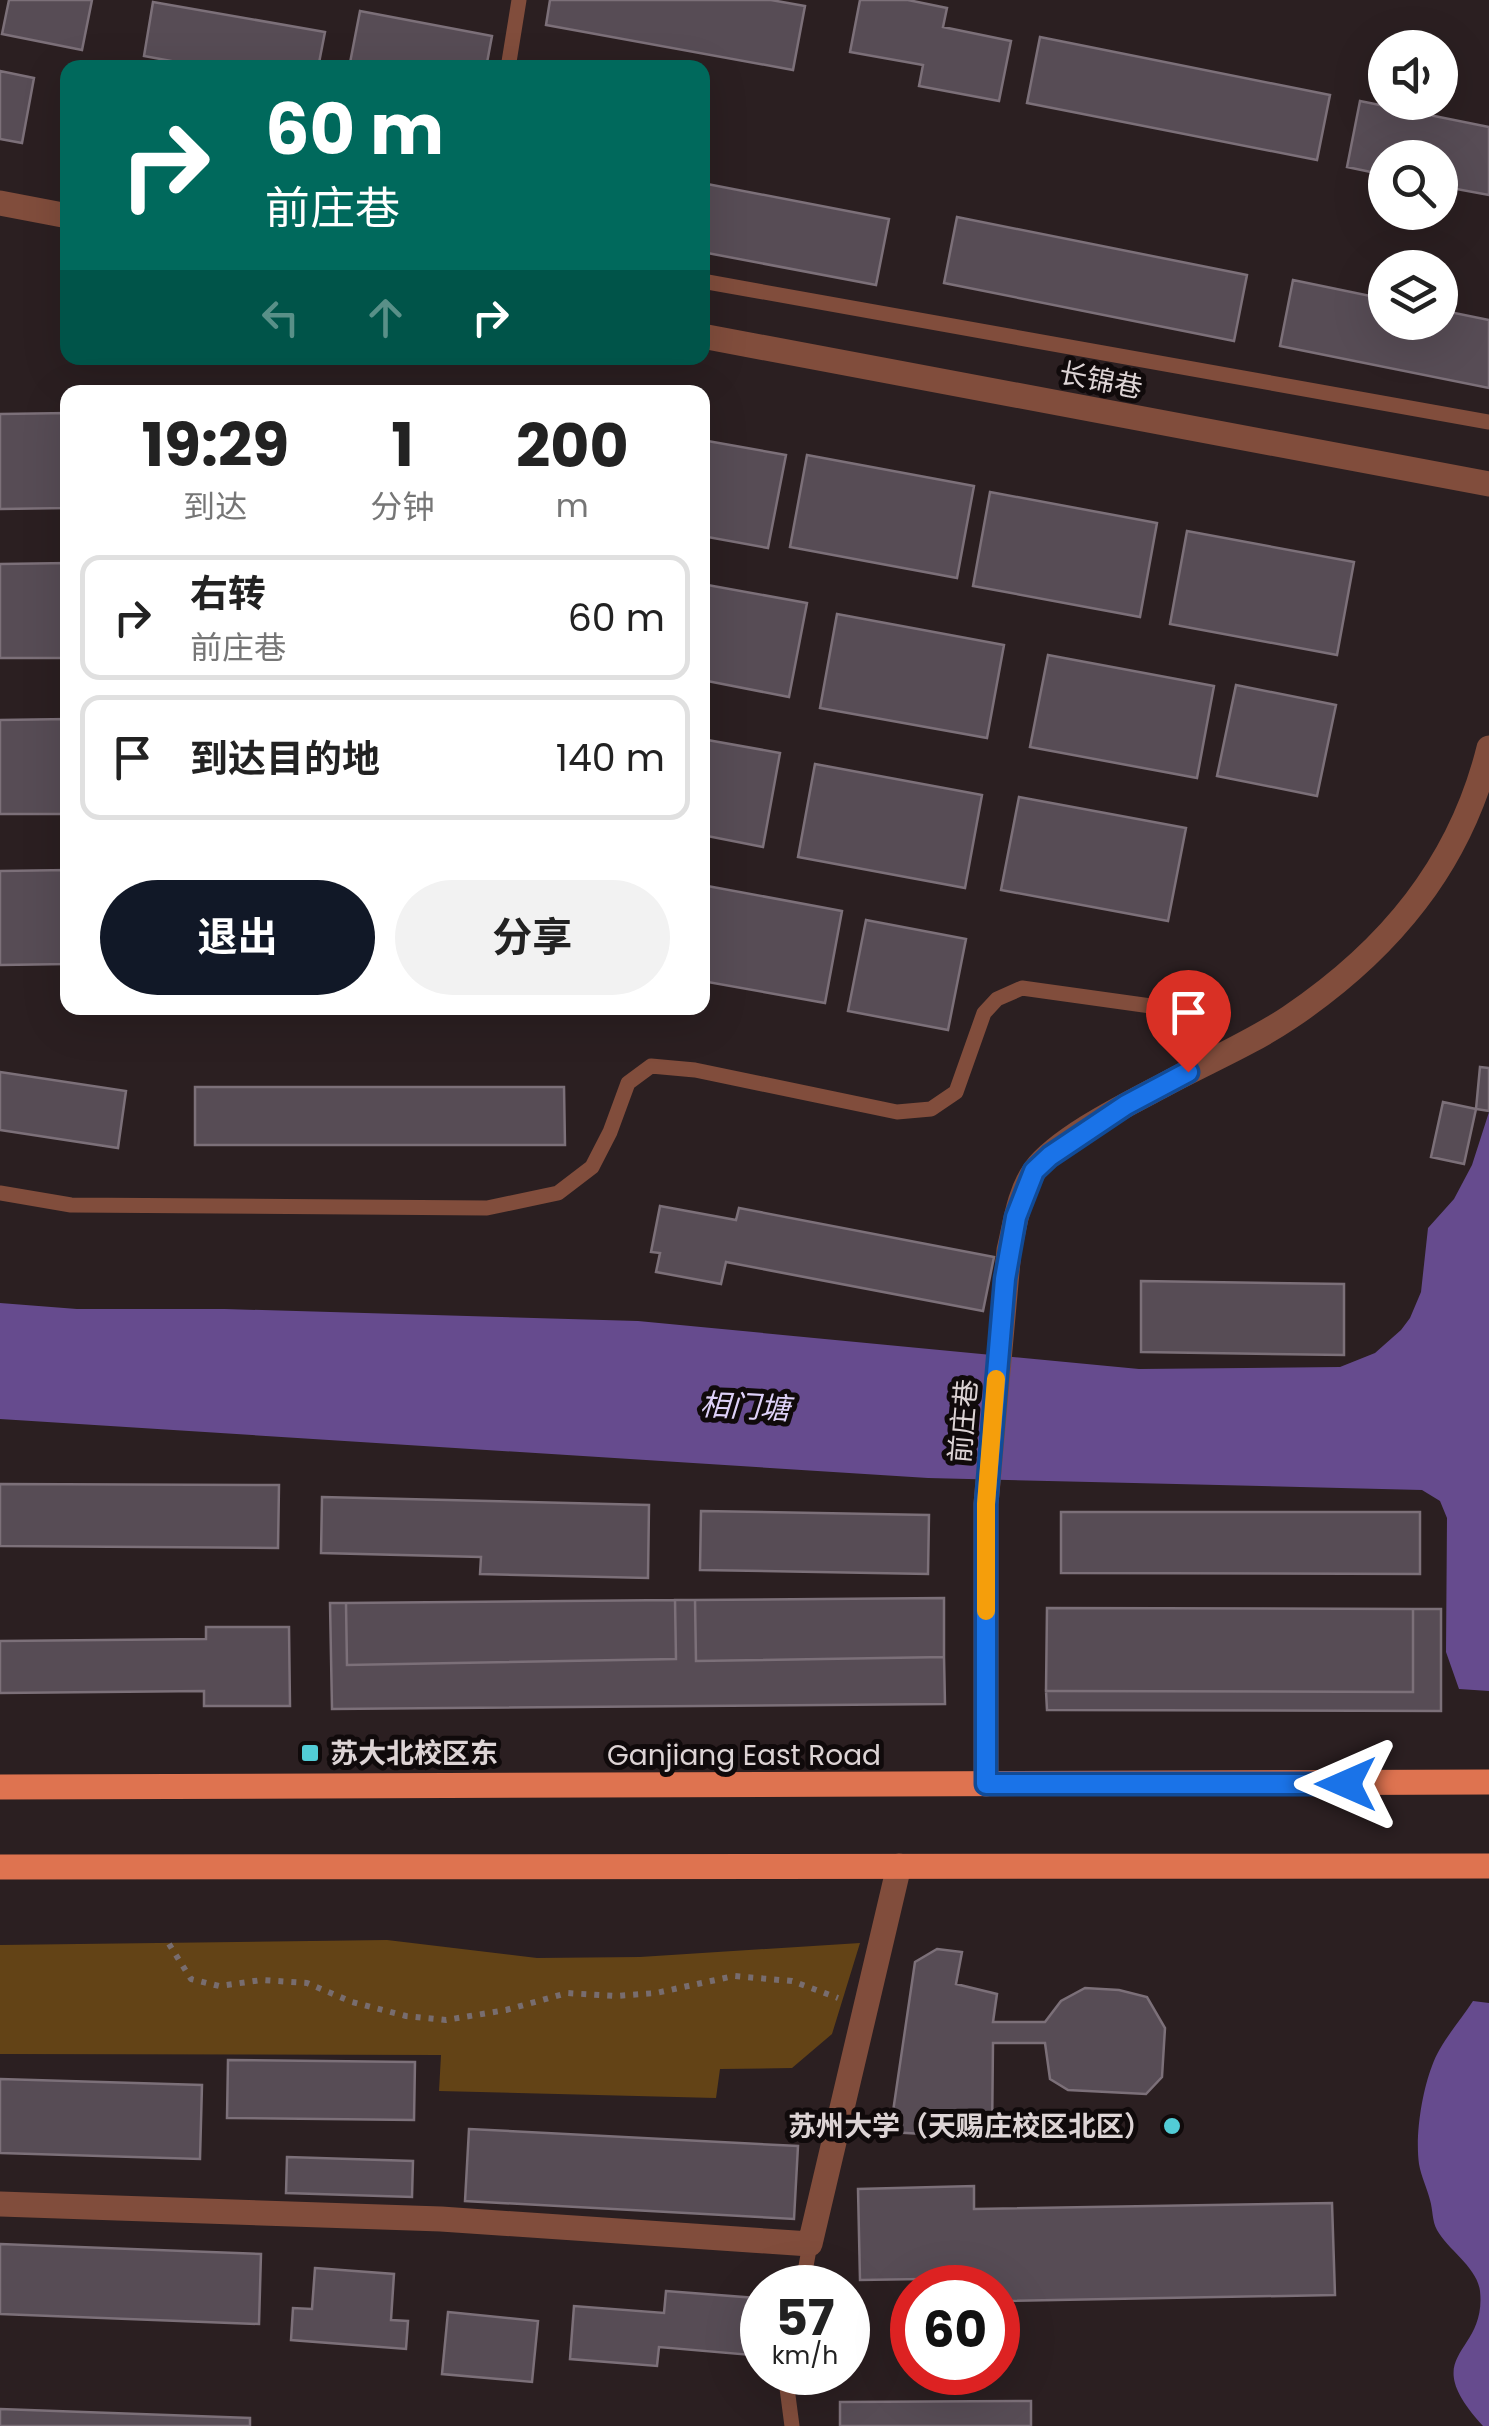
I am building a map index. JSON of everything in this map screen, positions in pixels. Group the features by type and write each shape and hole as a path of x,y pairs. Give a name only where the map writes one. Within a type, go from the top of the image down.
{"main road":[{"name":"Ganjiang East Road","path":"0,1787 1489,1782"},
{"path":"0,1867 1489,1866"}],"street":[{"path":"0,204 60,215"},
{"name":"长锦巷","path":"710,338 1489,484"},
{"name":"前庄巷","path":"986,1784 986,1504 1009,1250 1034,1171 1072,1140 1126,1105 1290,1018 1372,952 1443,866 1471,806 1489,748"},
{"path":"0,2204 441,2220 810,2244 899,1866"}],"lane":[{"path":"509,60 519,0"},
{"path":"710,283 1489,422"},
{"path":"0,1194 71,1204 488,1208 558,1193 592,1167 628,1083 651,1066 694,1070 896,1112 931,1109 956,1092 984,1013 996,999 1022,988 1158,1007"},
{"path":"806,2265 810,2244"},
{"path":"788,2395 792,2426"}],"path":[{"path":"169,1944 191,1978 220,1986 262,1980 307,1983 352,2002 406,2016 446,2020 568,1994 656,1993 734,1976 792,1981 866,2009"}],"shaded area":[{"path":"387,1940 537,1958 640,1957 860,1943 832,2034 792,2068 720,2069 716,2098 439,2091 441,2055 0,2054 0,1945"}],"water":[{"name":"相门塘","path":"1489,1112 1489,1691 1459,1689 1446,1652 1447,1518 1440,1501 1422,1490 928,1478 0,1419 0,1303 77,1309 225,1309 638,1321 1139,1369 1340,1367 1375,1353 1410,1318 1421,1292 1428,1228 1454,1199 1472,1165"},
{"path":"1473,2001 1489,2003 1489,2426 1483,2426 1455,2383 1454,2368 1479,2313 1478,2282 1435,2227 1418,2153 1420,2114 1432,2066"}],"building":[{"path":"9,0 92,0 82,50 2,34"},
{"path":"550,0 771,0 805,6 793,70 546,25"},
{"path":"860,0 908,0 947,8 943,27 1011,41 999,101 919,86 923,65 850,52"},
{"path":"153,2 325,32 320,60 166,60 144,56"},
{"path":"360,11 492,36 488,60 351,60"},
{"path":"1040,37 1330,95 1317,160 1027,103"},
{"path":"0,71 34,78 22,143 0,139"},
{"path":"1360,101 1368,103 1368,120 1454,120 1489,127 1489,195 1458,189 1458,140 1368,140 1368,171 1347,167"},
{"path":"710,185 889,219 876,285 710,254"},
{"path":"957,217 1247,275 1234,341 944,283"},
{"path":"1293,280 1368,295 1368,340 1458,340 1458,314 1489,320 1489,388 1280,346"},
{"path":"60,413 60,508 0,509 0,414"},
{"path":"710,441 786,455 768,548 710,537"},
{"path":"807,455 974,486 957,578 790,547"},
{"path":"990,492 1157,523 1140,617 973,586"},
{"path":"1187,531 1354,562 1337,655 1170,624"},
{"path":"60,563 60,658 0,658 0,564"},
{"path":"710,585 807,603 789,697 710,682"},
{"path":"837,614 1004,645 987,738 820,708"},
{"path":"1048,655 1214,686 1197,778 1030,747"},
{"path":"1236,685 1336,705 1317,796 1217,776"},
{"path":"60,719 60,814 0,814 0,720"},
{"path":"710,740 780,753 763,847 710,837"},
{"path":"815,764 982,795 965,888 798,857"},
{"path":"1019,797 1186,828 1168,921 1001,890"},
{"path":"60,870 60,964 0,965 0,871"},
{"path":"710,886 842,911 825,1003 710,982"},
{"path":"866,920 966,939 948,1030 848,1011"},
{"path":"1480,1067 1489,1068 1489,1111 1476,1109"},
{"path":"0,1072 126,1091 118,1148 0,1130"},
{"path":"195,1087 564,1087 565,1145 195,1145"},
{"path":"1443,1102 1476,1109 1464,1164 1431,1157"},
{"path":"660,1206 736,1220 739,1208 994,1257 983,1311 726,1262 721,1284 656,1272 660,1253 651,1252"},
{"path":"1141,1281 1344,1284 1344,1355 1141,1352"},
{"path":"0,1484 279,1485 278,1548 0,1546"},
{"path":"322,1497 649,1505 648,1578 480,1574 481,1557 321,1553"},
{"path":"701,1511 929,1515 928,1574 700,1570"},
{"path":"1061,1512 1420,1512 1420,1574 1061,1573"},
{"path":"944,1598 944,1657 696,1661 695,1600"},
{"path":"675,1600 676,1659 347,1665 346,1603"},
{"path":"675,1600 695,1600 696,1661 944,1657 945,1704 332,1709 330,1603 346,1603 347,1665 676,1659"},
{"path":"1047,1608 1413,1609 1413,1692 1046,1691"},
{"path":"1413,1609 1441,1609 1441,1711 1047,1710 1046,1691 1413,1692"},
{"path":"206,1627 289,1627 290,1706 204,1706 204,1691 0,1693 0,1641 206,1639"},
{"path":"937,1949 962,1952 956,1984 997,1994 993,2022 1045,2022 1061,2001 1085,1988 1147,1997 1165,2028 1162,2077 1146,2094 1068,2090 1050,2079 1045,2043 993,2043 992,2138 890,2132 915,1962"},
{"path":"228,2060 415,2062 414,2120 227,2118"},
{"path":"0,2079 202,2085 200,2159 0,2153"},
{"path":"469,2129 798,2146 794,2219 465,2201"},
{"path":"287,2157 413,2161 412,2197 286,2193"},
{"path":"974,2186 974,2209 1332,2203 1335,2295 1020,2301 1020,2265 890,2265 890,2280 870,2280 870,2265 860,2265 858,2189"},
{"path":"0,2244 261,2254 259,2324 0,2314"},
{"path":"315,2268 394,2274 391,2320 408,2321 406,2349 291,2340 293,2308 312,2309"},
{"path":"666,2291 740,2297 740,2354 659,2347 657,2366 570,2359 574,2306 664,2313"},
{"path":"448,2312 538,2321 532,2382 442,2374"},
{"path":"1031,2401 1031,2426 840,2426 840,2402"},
{"path":"0,2409 250,2418 250,2426 0,2426"}],"slow traffic":[{"path":"986,1611 986,1504 996,1379"}],"place":[{"name":"苏大北校区东","path":"310,1753"},
{"name":"苏州大学（天赐庄校区北区）","path":"1172,2126"}],"route":[{"path":"1188,1072 1126,1105 1050,1156 1034,1171 1016,1217 1005,1279 986,1504 986,1784 1346,1784"}]}
